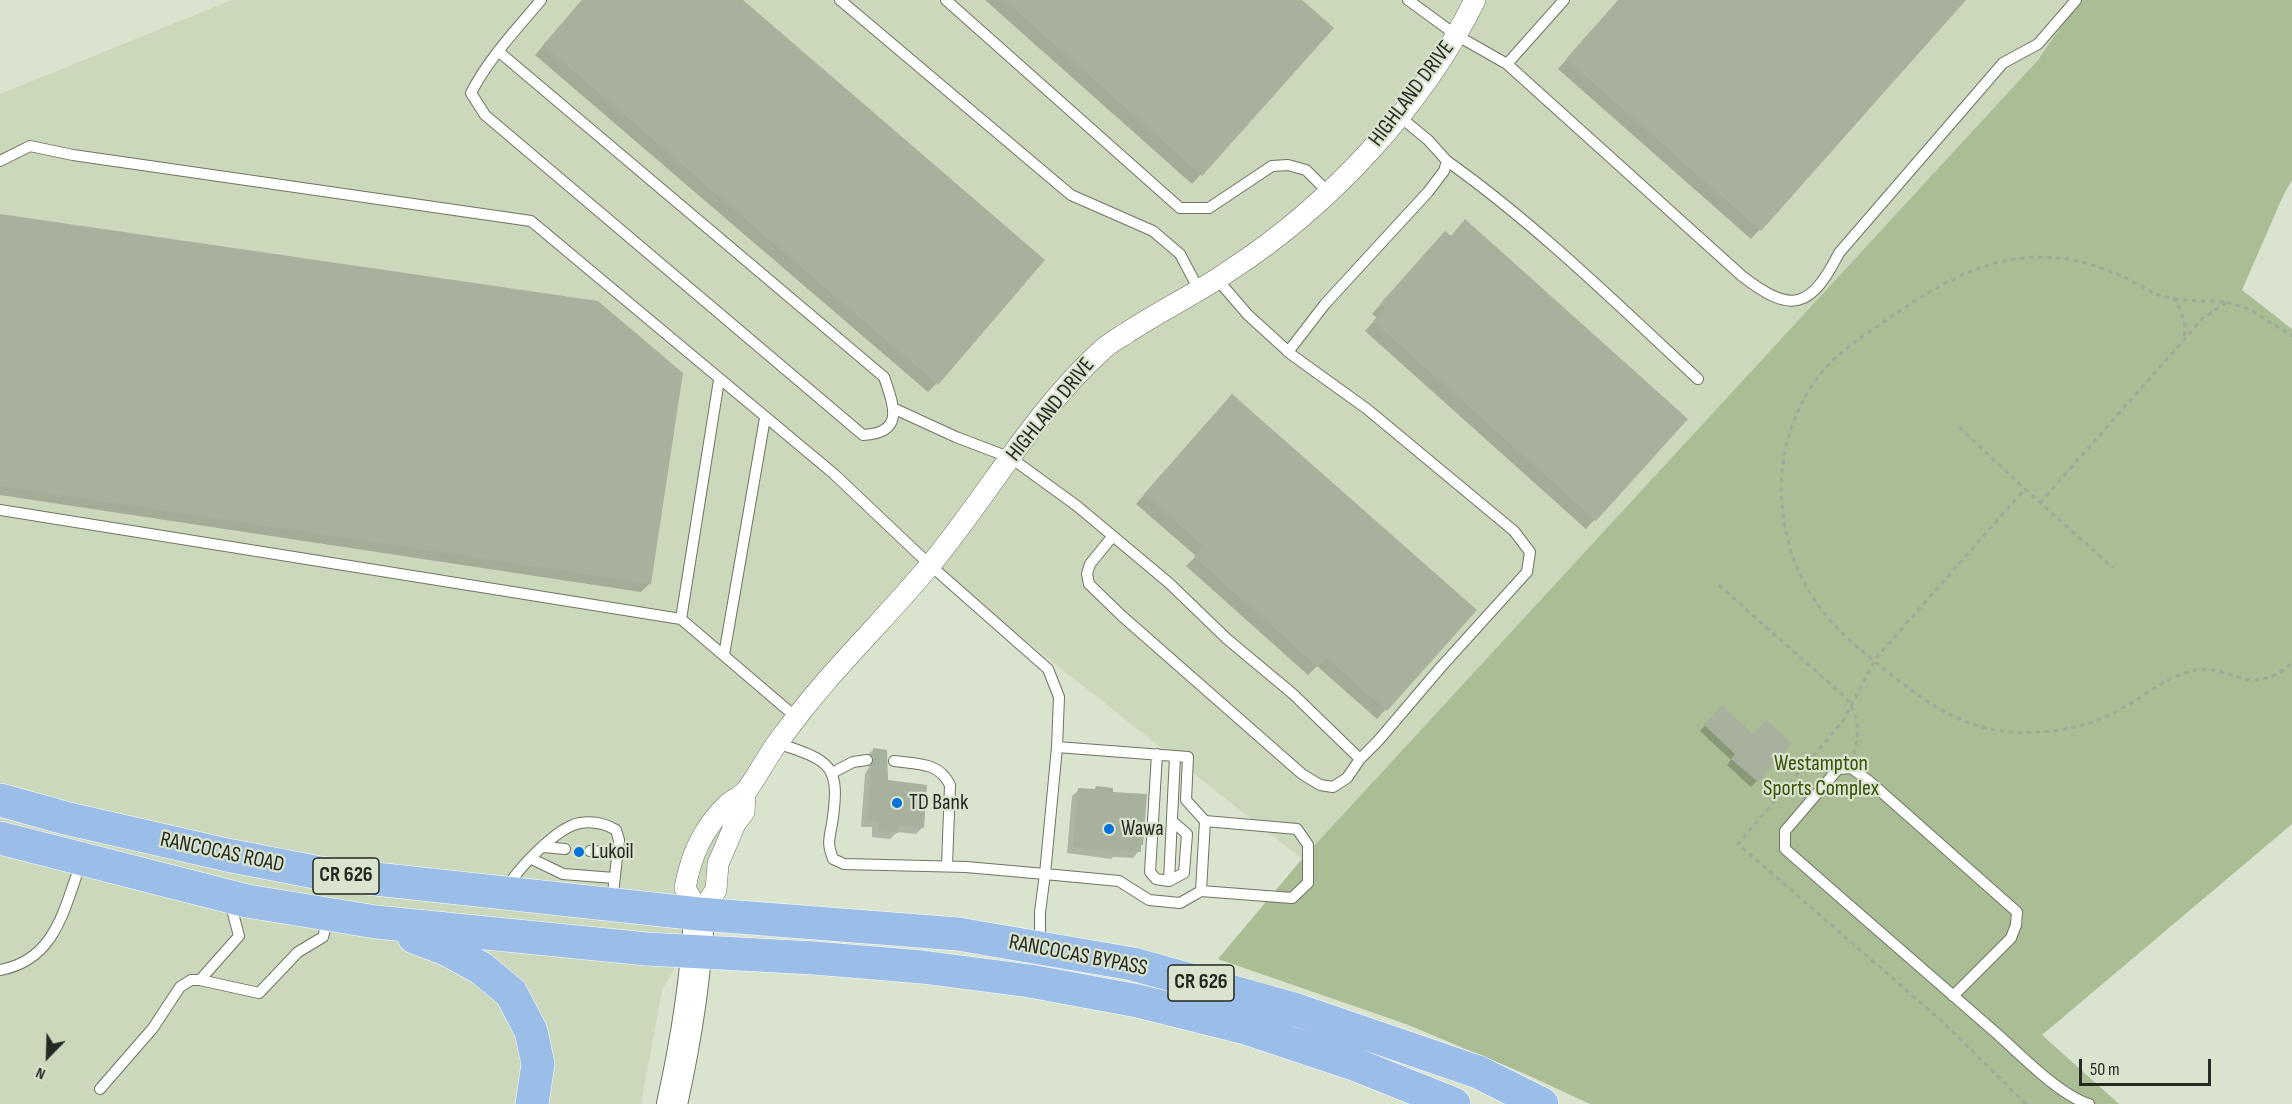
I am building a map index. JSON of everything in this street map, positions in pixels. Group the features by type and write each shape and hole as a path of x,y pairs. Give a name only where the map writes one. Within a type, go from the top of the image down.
{"main road":[{"name":"RANCOCAS ROAD","path":"0,800 88,823 320,873 505,893 613,891 699,914"},
{"name":"RANCOCAS ROAD","path":"0,838 228,897 376,922 697,952"},
{"name":"RANCOCAS BYPASS","path":"699,914 958,934 1133,964 1297,1010 1478,1072 1542,1104"},
{"path":"672,1104 688,1028 699,914"},
{"path":"376,922 446,949 481,968 511,993 531,1031 538,1064 532,1104"},
{"name":"RANCOCAS BYPASS","path":"697,952 922,967 1030,981 1138,1001 1246,1028 1300,1045 1408,1084 1454,1104"}],"street":[{"name":"HIGHLAND DRIVE","path":"745,793 744,812 735,824 718,864 716,890 699,914 685,888 694,849 730,802 745,793 777,743 797,717 930,565 1059,394 1102,349 1147,319 1218,279 1271,241 1329,193 1378,142 1399,116 1456,35 1475,0"}],"lane":[{"path":"498,51 884,377 895,409 888,428 877,435 862,435 485,115 471,93 483,70 498,51 541,0"},
{"path":"840,0 1071,195 1153,231 1180,254 1199,290"},
{"path":"946,0 1180,208 1209,208 1272,166 1280,165 1306,170 1329,193"},
{"path":"1408,0 1456,35 1508,64 1742,276 1773,297 1792,301 1812,295 1826,278 1839,253 2003,63 2038,44 2076,0"},
{"path":"1508,64 1564,0"},
{"path":"1399,116 1428,140 1447,161 1473,179 1544,237 1698,379"},
{"path":"0,161 30,146 117,162 531,221 834,474 930,565 1048,669 1059,697 1057,747 1040,912 1040,948"},
{"path":"1288,352 1325,304 1428,192 1444,171 1447,161"},
{"path":"1112,537 1090,564 1087,574 1089,584 1122,616 1302,774 1320,785 1333,787 1347,778 1360,759 1527,572 1530,552 1514,531 1386,424 1288,352 1248,315 1218,279"},
{"path":"681,619 719,380"},
{"path":"895,409 956,437 1011,458 1077,506 1169,583 1227,639 1293,694 1360,759"},
{"path":"724,655 765,418"},
{"path":"0,510 681,619 797,717"},
{"path":"777,743 806,753 828,765 836,780 828,844 833,859 844,864 947,866 1119,881 1149,900 1180,903 1201,891 1233,888 1268,891 1292,898 1308,883 1308,845 1297,829 1205,821 1186,800 1188,757 1057,747"},
{"path":"1157,754 1150,872 1156,879 1169,880 1184,873 1187,834 1172,821 1176,756"},
{"path":"832,773 853,762 867,760"},
{"path":"894,761 931,765 946,777 950,785 947,866"},
{"path":"1953,996 2011,938 2016,925 2017,912 1869,781 1851,768 1838,769 1785,831 1785,849 1953,996 2049,1079 2079,1101 2089,1104"},
{"path":"1201,891 1205,821"},
{"path":"505,893 513,877 544,847 563,830 581,823 605,824 616,830 619,840 613,891 563,874 532,859"},
{"path":"1236,837 1237,824"},
{"path":"1271,839 1272,827"},
{"path":"544,847 565,849"},
{"path":"590,851 617,853"},
{"path":"0,970 16,967 37,954 52,938 83,859"},
{"path":"200,980 239,936 228,897"},
{"path":"100,1089 153,1029 180,987 191,980 200,980 259,993 298,952 323,937 329,914"}],"path":[{"path":"2292,336 2249,309 2227,302 2173,298 2156,294 2124,277 2080,262 2043,257 2023,258 1976,268 1925,294 1846,348 1822,371 1812,385 1789,433 1780,500 1785,532 1798,570 1821,609 1874,661 1922,699 1950,715 1977,726 2022,732 2049,731 2086,725 2126,707 2169,678 2189,671 2212,668 2256,681 2273,676 2292,663"},
{"path":"2173,298 2180,308 2184,321 2186,330 2184,341"},
{"path":"2040,503 2203,318 2227,302"},
{"path":"1959,427 2113,568"},
{"path":"2025,489 1874,661 1843,721 1738,844 1944,1023 2026,1104"},
{"path":"1719,585 1846,698 1859,722 1851,768"}],"shaded area":[{"path":"232,0 2079,0 2038,60 1302,859 930,565 716,841 706,875 706,915 662,990 641,1104 0,1104 0,94"}],"green space":[{"name":"Westampton Sports Complex","path":"2079,0 2292,0 2292,180 2242,290 2292,329 2292,824 2042,1035 2119,1104 1590,1104 1406,1024 1218,959 1302,859 2038,60"}],"building":[{"path":"582,0 743,0 1045,260 938,385 543,45"},
{"path":"1004,0 1302,0 1334,28 1202,176"},
{"path":"1618,0 1966,0 1761,231 1566,59"},
{"path":"0,214 598,301 683,373 651,584 0,486"},
{"path":"1465,219 1688,419 1596,521 1373,321 1385,308 1380,304 1445,231 1451,236"},
{"path":"1232,394 1477,610 1387,711 1326,658 1318,667 1194,557 1203,546 1144,494"},
{"path":"1722,705 1753,734 1766,720 1792,743 1758,782 1731,759 1735,754 1704,725"},
{"name":"TD Bank","path":"873,748 887,750 888,780 927,785 924,828 899,826 898,833 878,831 878,822 867,821 871,766 874,760"},
{"name":"Wawa","path":"1096,786 1113,788 1113,792 1147,794 1141,852 1119,851 1119,853 1073,847 1078,788 1095,789"}],"place":[{"name":"TD Bank","path":"897,803"},
{"name":"Wawa","path":"1109,829"},
{"name":"Lukoil","path":"579,852"}]}
